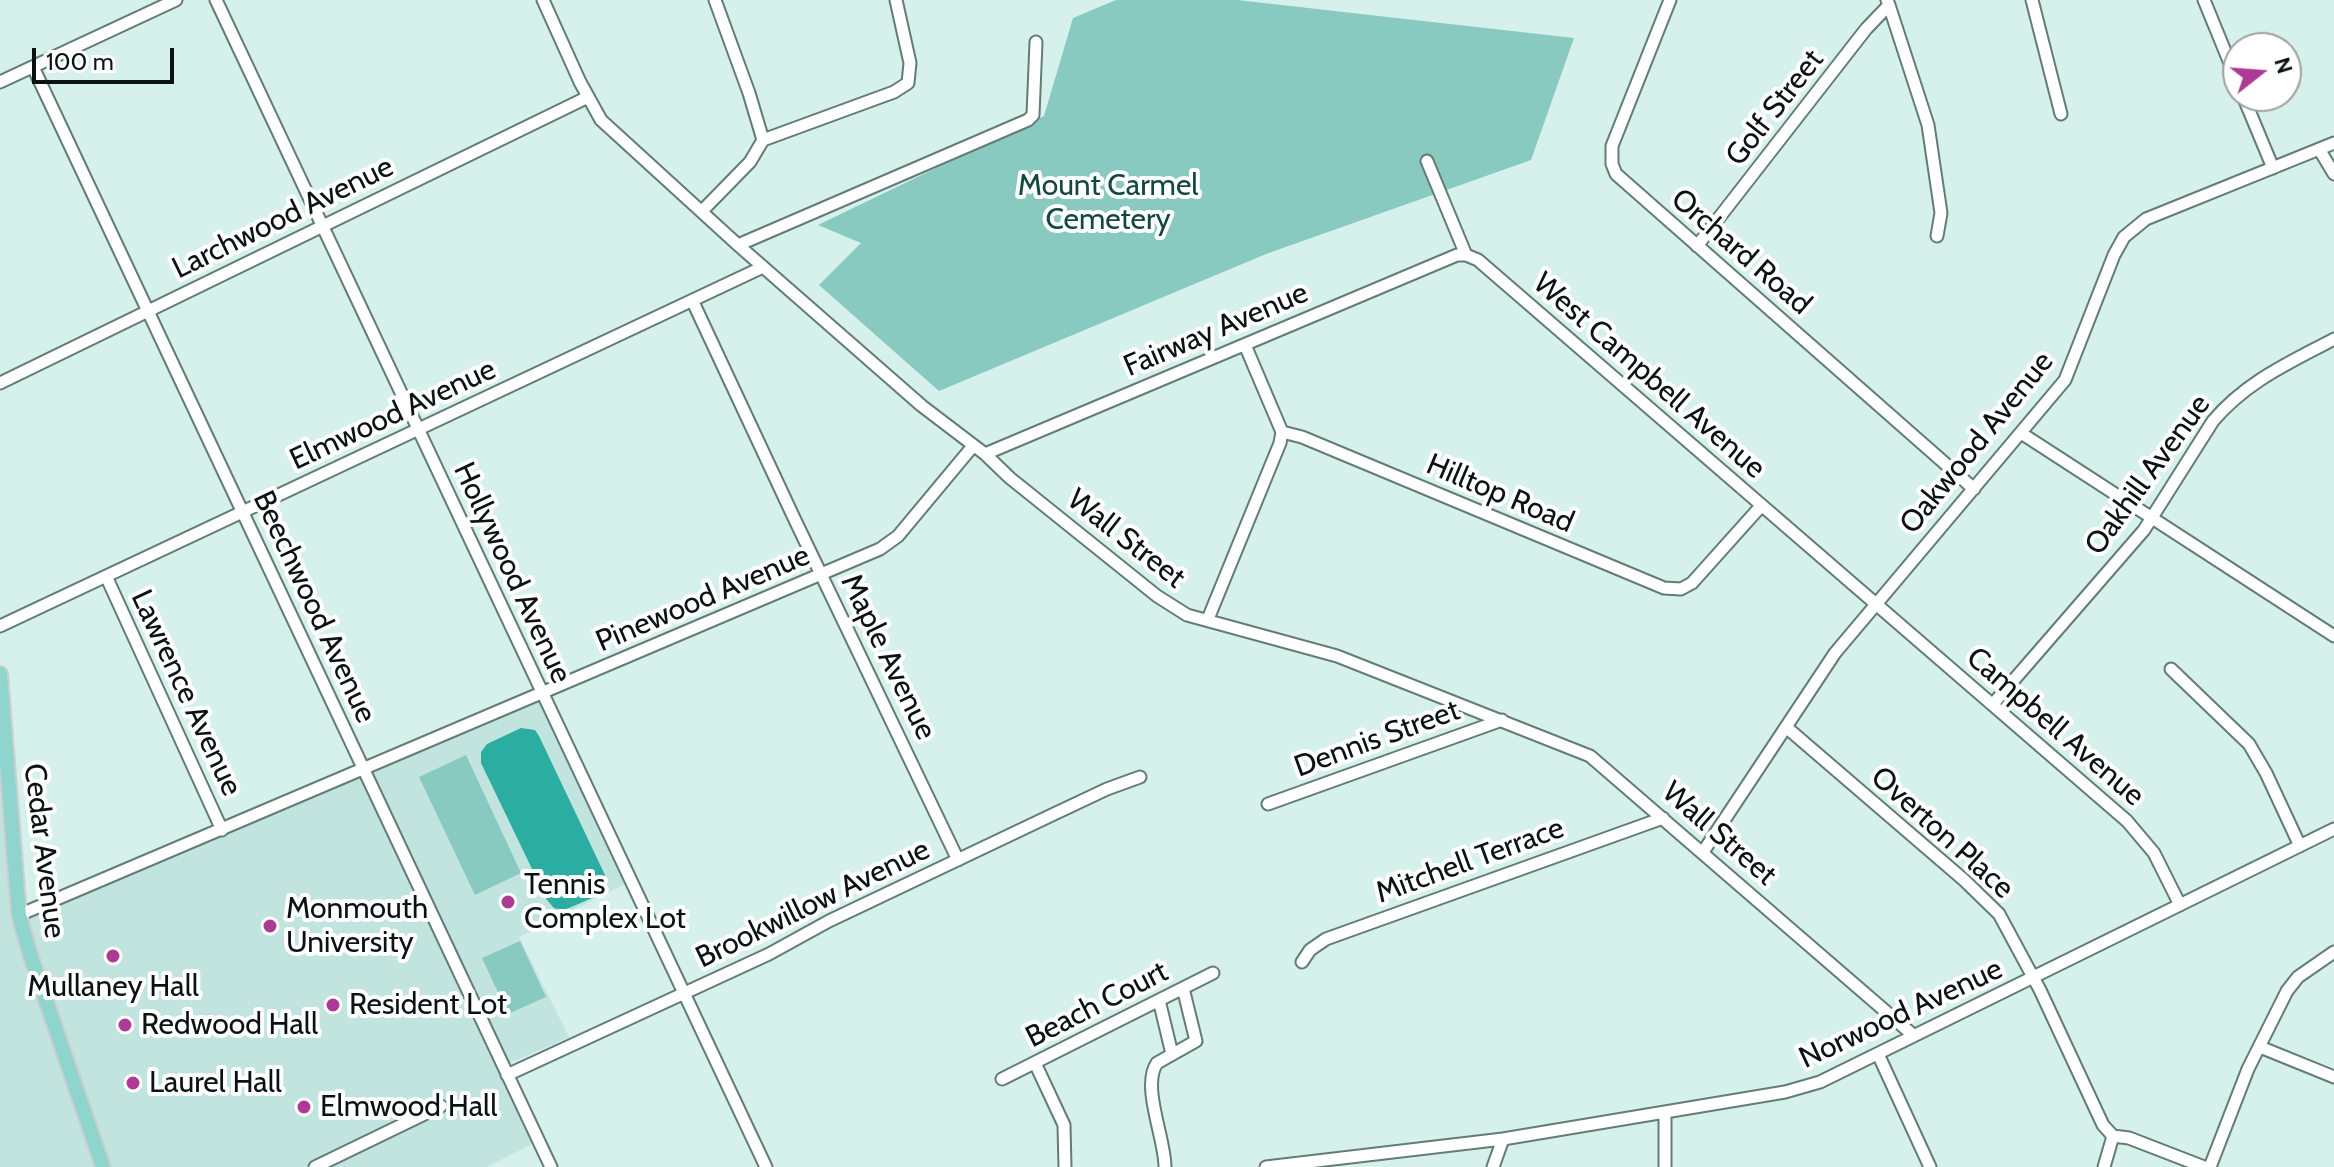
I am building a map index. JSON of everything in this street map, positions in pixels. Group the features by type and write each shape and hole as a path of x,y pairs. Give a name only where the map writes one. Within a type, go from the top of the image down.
{"main road":[{"name":"Cedar Avenue","path":"0,674 19,915 103,1167"}],"street":[{"path":"0,82 176,0"},
{"name":"Hollywood Avenue","path":"216,0 766,1167"},
{"name":"Wall Street","path":"543,0 601,120 922,406 1157,596 1181,612 1337,656 1590,756 1913,1035"},
{"path":"715,0 763,140"},
{"path":"702,211 750,162 763,140 894,92 908,83 910,69 896,0"},
{"name":"Orchard Road","path":"1670,0 1612,146 1612,164 1621,179 1830,359 1847,380 1974,489"},
{"path":"2032,0 2061,114"},
{"path":"2204,0 2222,44"},
{"path":"1888,2 1928,125 1941,213 1937,236"},
{"name":"Golf Street","path":"1697,246 1888,2"},
{"path":"738,245 1028,120 1033,115 1036,42"},
{"name":"Beechwood Avenue","path":"33,67 551,1167"},
{"name":"Larchwood Avenue","path":"0,383 588,97"},
{"path":"2250,112 2273,168"},
{"name":"Oakwood Avenue","path":"1703,852 1835,653 2069,373 2114,255 2124,237 2146,219 2334,143"},
{"path":"2319,149 2334,174"},
{"path":"1427,161 1466,255"},
{"name":"Fairway Avenue","path":"985,454 1457,255 1466,255"},
{"name":"West Campbell Avenue","path":"1466,255 1478,260 1876,603"},
{"name":"Elmwood Avenue","path":"0,626 763,267"},
{"name":"Maple Avenue","path":"693,302 958,860"},
{"name":"Oakhill Avenue","path":"1993,704 2152,518 2213,421 2238,393 2334,339"},
{"path":"1208,619 1282,432 1245,345"},
{"name":"Hilltop Road","path":"1282,432 1302,437 1668,589 1681,589 1692,583 1761,506"},
{"path":"2021,433 2334,636"},
{"name":"Pinewood Avenue","path":"19,915 880,549 895,539 973,446"},
{"name":"Lawrence Avenue","path":"106,576 222,830"},
{"name":"Campbell Avenue","path":"1876,603 2139,834 2154,853 2180,905"},
{"path":"2171,669 2249,744 2300,846"},
{"name":"Dennis Street","path":"1268,804 1502,720"},
{"name":"Overton Place","path":"1786,727 1992,906 2006,925 2033,978 2103,1125 2113,1136"},
{"name":"Brookwillow Avenue","path":"507,1075 769,954 829,921 1107,789 1140,777"},
{"name":"Mitchell Terrace","path":"1302,962 1310,950 1326,939 1663,818"},
{"name":"Norwood Avenue","path":"1266,1167 1503,1139 1794,1090 1820,1082 2334,829"},
{"path":"2104,1167 2113,1136 2129,1138 2207,1167 2240,1087 2292,983 2334,952"},
{"name":"Beach Court","path":"1002,1079 1213,973"},
{"path":"1165,1167 1150,1081 1154,1066 1196,1041 1183,988"},
{"path":"1159,1000 1172,1054"},
{"path":"2260,1047 2334,1077"},
{"path":"1878,1054 1930,1167"},
{"path":"1035,1063 1064,1125 1065,1167"},
{"path":"315,1167 441,1106"},
{"path":"1665,1112 1665,1167"},
{"path":"1493,1167 1503,1139"}],"shaded area":[{"name":"Monmouth University","path":"542,693 631,881 519,937 569,1037 503,1066 538,1141 487,1167 0,1167 0,704 19,914"}],"green space":[{"name":"Mount Carmel Cemetery","path":"1116,0 1237,0 1574,38 1531,160 1266,254 939,391 819,285 861,243 818,225 1044,116 1073,18"},
{"path":"466,755 521,873 475,895 419,777"},
{"path":"520,941 546,997 508,1014 482,958"}],"water":[{"path":"521,728 535,730 539,736 605,875 605,884 599,895 562,910 554,908 547,900 481,763 481,752 487,744"}],"place":[{"name":"Tennis Complex Lot","path":"508,902"},
{"name":"Monmouth University","path":"270,926"},
{"name":"Mullaney Hall","path":"113,956"},
{"name":"Resident Lot","path":"333,1005"},
{"name":"Redwood Hall","path":"125,1025"},
{"name":"Laurel Hall","path":"133,1083"},
{"name":"Elmwood Hall","path":"304,1107"}]}
